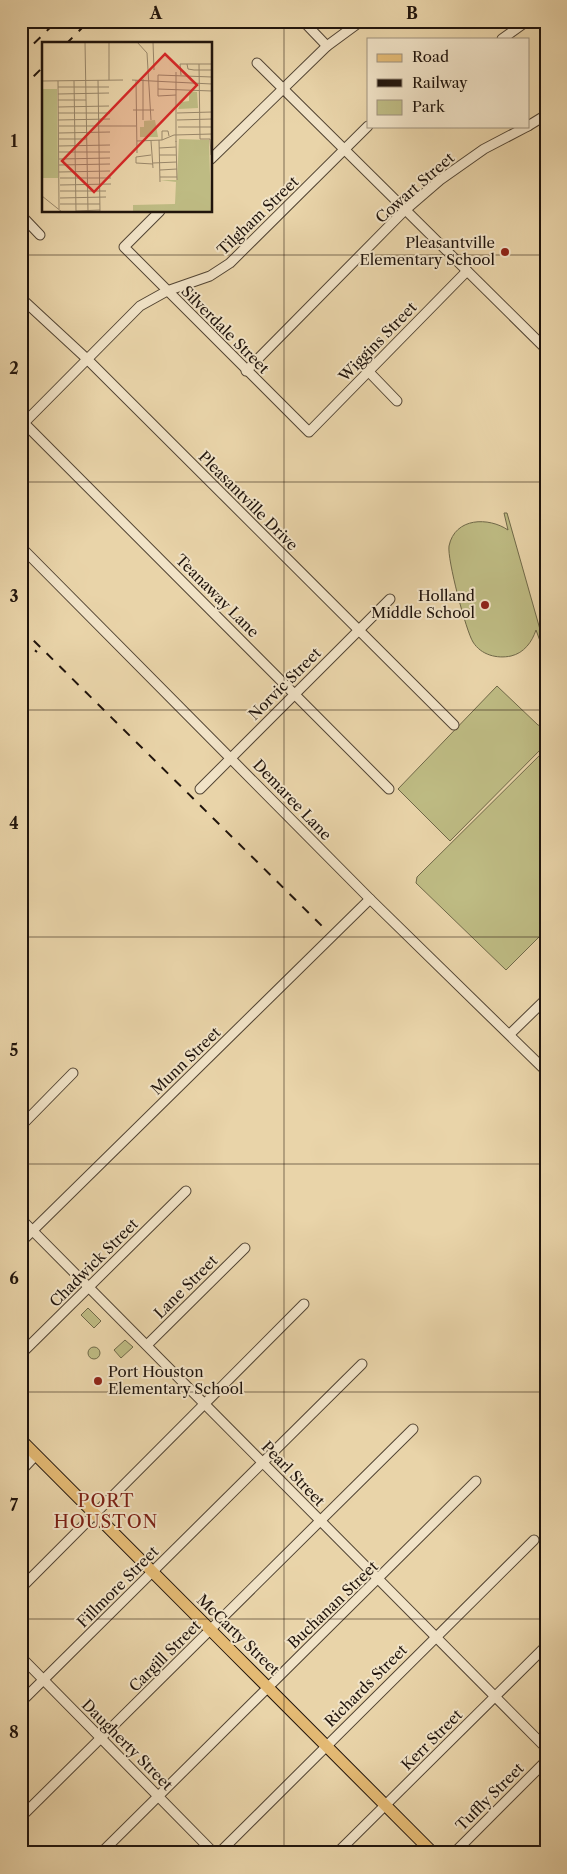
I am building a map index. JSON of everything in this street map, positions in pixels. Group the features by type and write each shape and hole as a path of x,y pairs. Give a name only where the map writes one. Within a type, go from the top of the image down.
{"main road":[{"name":"McCarty Street","path":"21,1440 152,1573 269,1686 433,1853"}],"street":[{"path":"303,21 327,46"},
{"path":"212,158 327,46 362,21"},
{"path":"503,38 527,21"},
{"path":"257,63 404,211 546,349"},
{"name":"Cowart Street","path":"530,125 546,115"},
{"name":"Tilgham Street","path":"23,424 140,306 166,291 197,282 230,264 367,127"},
{"name":"Cowart Street","path":"246,371 404,211 440,180 484,149 524,128"},
{"name":"Silverdale Street","path":"159,212 124,247 309,432"},
{"path":"21,215 40,235"},
{"name":"Wiggins Street","path":"309,432 466,271"},
{"name":"Pleasantville Drive","path":"21,298 87,359 454,725"},
{"path":"369,372 397,401"},
{"name":"Teanaway Lane","path":"23,424 295,693 389,789"},
{"name":"Demaree Lane","path":"21,547 370,899 546,1071"},
{"name":"Norvic Street","path":"200,789 390,599"},
{"name":"Munn Street","path":"21,1242 370,899"},
{"path":"510,1034 546,999"},
{"path":"21,1126 73,1073"},
{"name":"Chadwick Street","path":"21,1354 186,1191"},
{"name":"Pearl Street","path":"21,1219 546,1748"},
{"name":"Lane Street","path":"147,1345 244,1248"},
{"path":"21,1588 304,1304"},
{"name":"Fillmore Street","path":"21,1702 362,1364"},
{"name":"Cargill Street","path":"21,1817 413,1429"},
{"path":"21,1471 36,1456"},
{"name":"Buchanan Street","path":"101,1853 379,1580 476,1481"},
{"name":"Richards Street","path":"219,1853 534,1540"},
{"name":"Kerr Street","path":"337,1853 546,1646"},
{"name":"Daugherty Street","path":"21,1657 214,1853"},
{"name":"Tuffly Street","path":"454,1853 546,1761"}],"green space":[{"path":"504,513 507,513 543,640 540,641 536,630 530,643 524,650 516,655 500,657 485,653 473,642 454,579 449,546 452,536 458,529 474,522 492,523 508,530"},
{"path":"497,686 538,725 546,728 546,744 450,841 398,789"},
{"path":"546,749 546,930 506,970 416,883 417,877"},
{"path":"88,1308 101,1321 94,1328 81,1315"},
{"path":"125,1340 133,1347 121,1358 114,1350"},
{"path":"92,1347 96,1347 100,1353 96,1359 92,1359 88,1355 88,1351"}],"railway":[{"path":"21,56 57,21"},
{"path":"68,42 89,21"},
{"path":"21,89 42,68"},
{"path":"21,628 328,932"},
{"path":"21,639 37,652"}],"place":[{"name":"Pleasantville Elementary School","path":"505,252"},
{"name":"Holland Middle School","path":"485,605"},
{"name":"Port Houston Elementary School","path":"98,1381"}],"district":[{"name":"PORT HOUSTON","path":"106,1511"}]}
